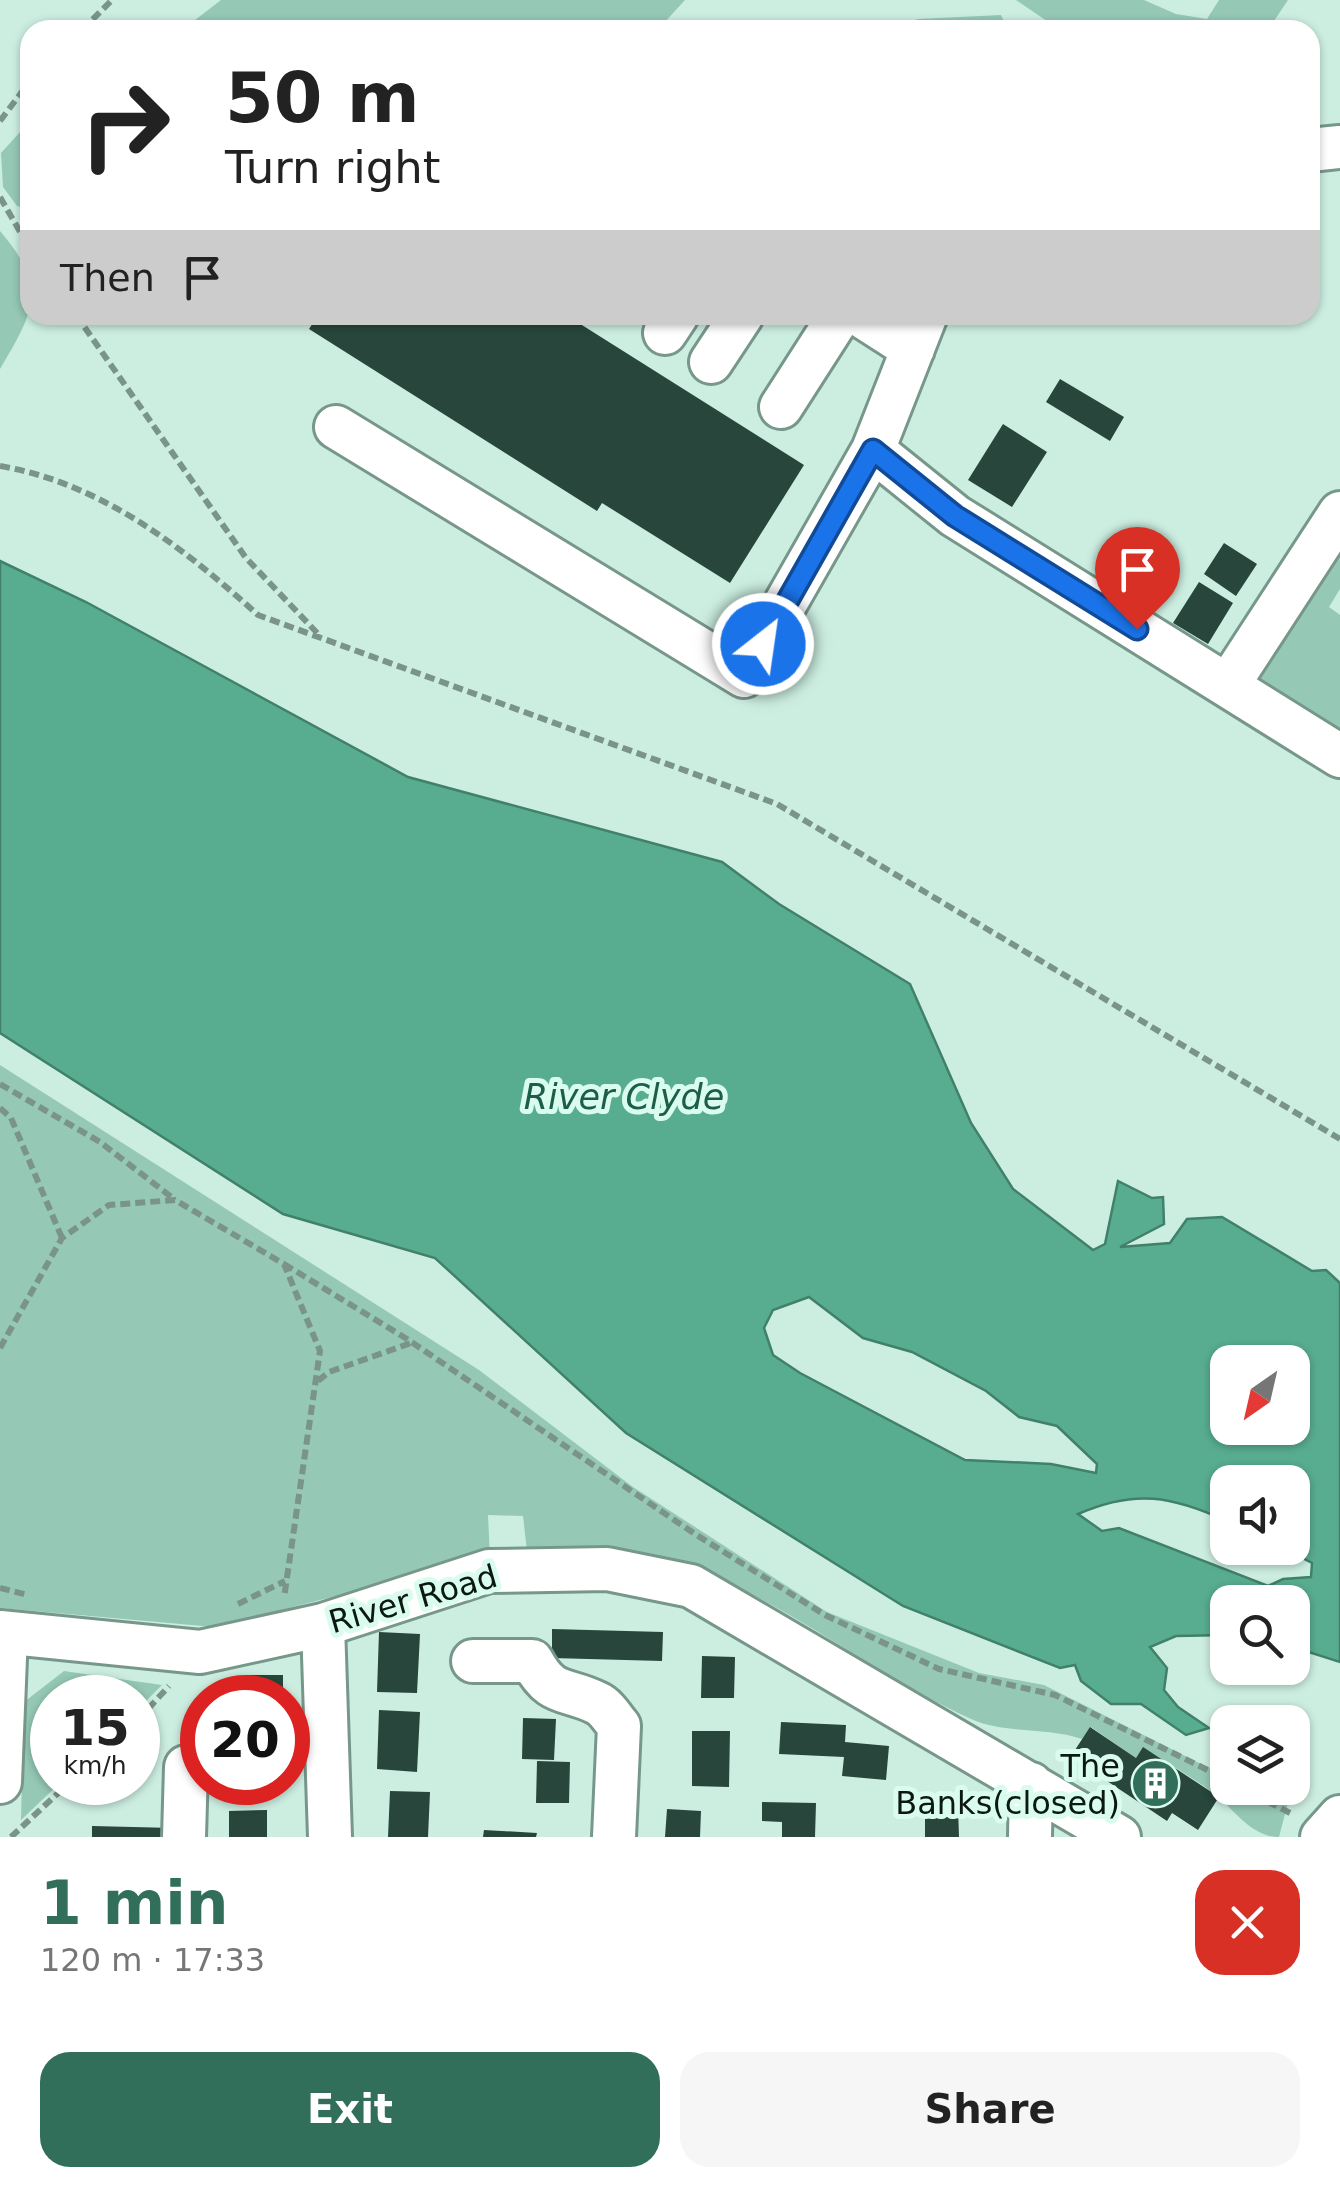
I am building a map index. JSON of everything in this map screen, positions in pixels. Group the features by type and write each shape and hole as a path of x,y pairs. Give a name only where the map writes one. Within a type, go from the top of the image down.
{"street":[{"path":"711,362 735,325"},
{"path":"781,407 834,325"},
{"path":"336,428 744,676 873,450 920,332 895,325"},
{"path":"873,450 955,516 1340,756"},
{"path":"1228,685 1340,512"},
{"name":"River Road","path":"3,1633 200,1652 323,1625 489,1571 607,1569 692,1586 1119,1837"},
{"path":"323,1625 330,1837"},
{"path":"0,1782 3,1633"},
{"path":"473,1661 532,1661 543,1682 562,1693 600,1704 619,1726 614,1837"},
{"path":"1030,1837 1031,1784"},
{"path":"184,1837 185,1805"}],"path":[{"path":"92,20 112,0"},
{"path":"0,121 20,94"},
{"path":"0,197 20,231"},
{"path":"83,325 246,558 321,637"},
{"path":"0,466 90,492 209,571 258,615 778,804 1340,1139"},
{"path":"0,1084 100,1142 174,1200 413,1342 695,1534 824,1614 939,1669 1055,1695 1210,1771"},
{"path":"0,1108 11,1118 62,1238"},
{"path":"0,1348 62,1238 110,1205 174,1200"},
{"path":"280,1634 320,1351 284,1264"},
{"path":"316,1382 329,1372 413,1342"},
{"path":"227,1610 286,1580"},
{"path":"0,1588 32,1596"},
{"path":"11,1837 45,1805"},
{"path":"1279,1805 1330,1828"}],"shaded area":[{"path":"221,0 685,0 667,20 195,20"},
{"path":"1016,0 1144,0 1176,14 1207,19 1219,0 1288,0 1275,20 1045,20"},
{"path":"1001,15 1003,20 915,20"},
{"path":"20,132 20,207 3,187 1,153"},
{"path":"0,231 20,260 20,325 24,325 0,369"},
{"path":"1340,513 1340,589 1329,607 1340,615 1340,756 1228,685"},
{"path":"0,1065 479,1370 633,1487 827,1612 979,1673 1044,1685 1210,1768 1210,1790 1143,1748 1136,1758 1091,1727 1082,1739 997,1727 971,1719 760,1599 707,1574 651,1556 592,1547 527,1551 523,1516 488,1515 490,1557 214,1627 0,1608"},
{"path":"64,1671 92,1675 59,1675"},
{"path":"30,1697 30,1805 37,1805 21,1820 24,1702"},
{"path":"1226,1805 1287,1805 1279,1837 1260,1833"}],"water":[{"name":"River Clyde","path":"0,561 86,602 408,777 722,862 779,904 910,984 971,1123 1013,1189 1093,1250 1105,1244 1118,1181 1152,1198 1163,1197 1164,1224 1120,1247 1170,1243 1187,1219 1222,1217 1312,1271 1326,1270 1340,1283 1340,1662 1310,1652 1310,1585 1270,1585 1283,1579 1311,1577 1310,1465 1210,1465 1210,1514 1153,1499 1118,1501 1078,1514 1102,1531 1119,1528 1265,1585 1210,1585 1210,1635 1176,1636 1150,1647 1167,1668 1164,1690 1178,1707 1209,1728 1186,1735 1141,1704 1111,1704 1081,1681 1075,1665 1060,1668 903,1606 626,1433 435,1258 283,1214 0,1033","holes":["809,1297 863,1338 912,1352 986,1391 1019,1417 1057,1426 1097,1464 1096,1473 1051,1464 965,1460 800,1373 773,1355 764,1328 773,1310"]}],"building":[{"path":"312,325 582,325 804,465 730,583 602,503 597,511 309,329"},
{"path":"1060,379 1124,417 1110,441 1046,402"},
{"path":"1003,424 1047,452 1012,507 968,480"},
{"path":"1224,543 1257,564 1236,596 1204,574"},
{"path":"1199,582 1233,603 1208,644 1173,623"},
{"path":"552,1629 663,1632 662,1661 552,1658"},
{"path":"379,1632 420,1634 417,1693 377,1692"},
{"path":"702,1656 735,1657 734,1698 701,1698"},
{"path":"379,1710 420,1712 417,1772 377,1769"},
{"path":"523,1718 556,1719 554,1760 522,1759"},
{"path":"781,1722 846,1725 845,1742 889,1746 886,1780 842,1776 844,1757 779,1754"},
{"name":"The Banks(closed)","path":"1090,1727 1136,1758 1143,1747 1210,1791 1210,1805 1214,1805 1198,1830 1172,1813 1167,1821 1092,1771 1097,1763 1075,1750"},
{"path":"692,1731 730,1731 729,1787 692,1786"},
{"path":"537,1761 570,1762 569,1803 536,1803"},
{"path":"390,1791 430,1792 428,1837 388,1837"},
{"path":"762,1802 816,1803 815,1837 782,1837 782,1822 762,1821"},
{"path":"958,1806 959,1837 925,1837 925,1807"},
{"path":"667,1809 701,1811 700,1837 665,1837"},
{"path":"267,1810 267,1837 229,1837 229,1811"},
{"path":"92,1826 174,1828 174,1837 92,1837"},
{"path":"484,1830 537,1833 536,1837 483,1837"}],"place":[{"name":"The Banks(closed)","path":"1155,1784"}],"route":[{"path":"763,644 873,450 955,516 1137,629"}]}
